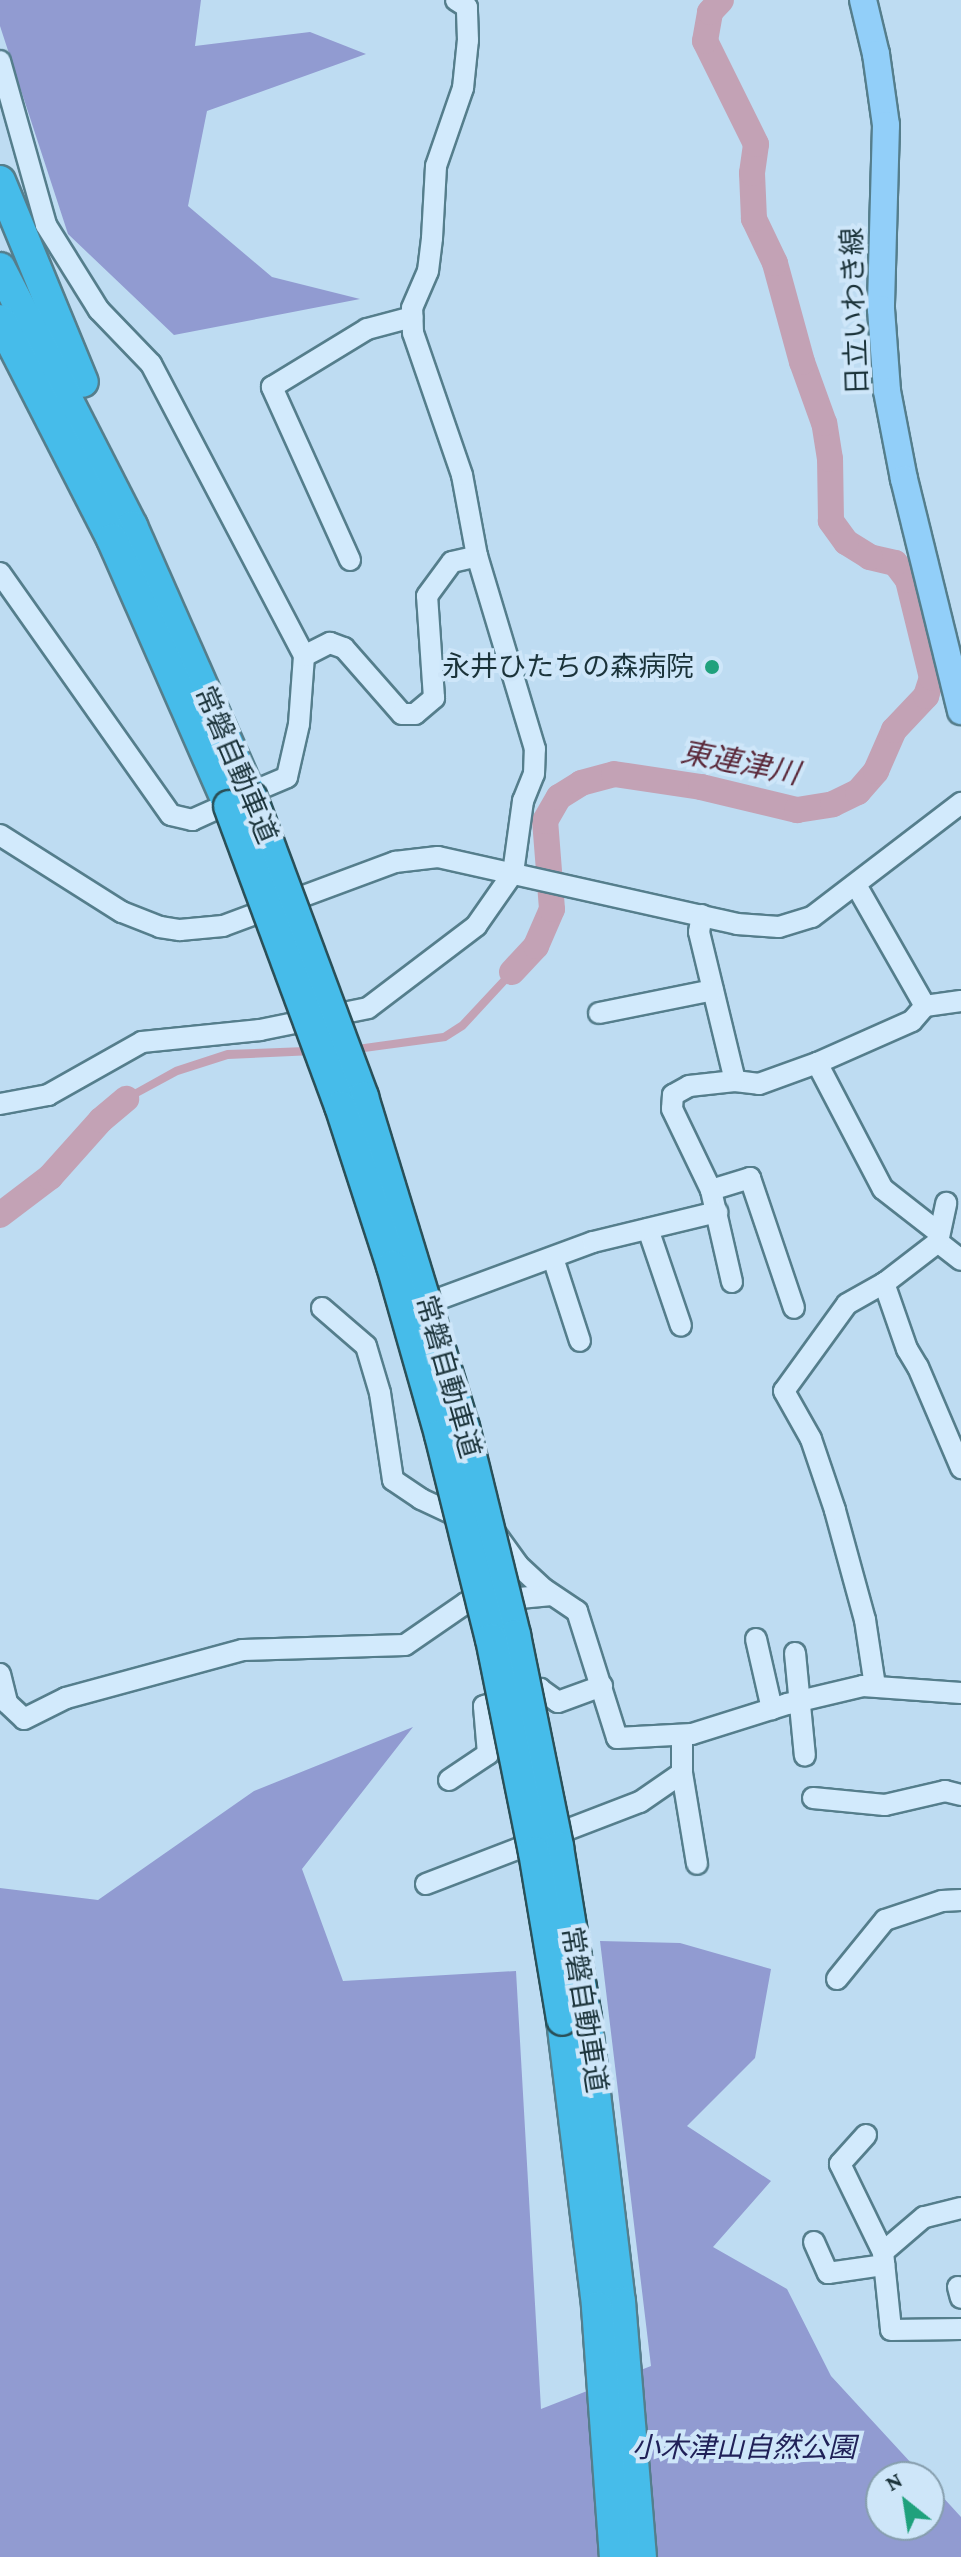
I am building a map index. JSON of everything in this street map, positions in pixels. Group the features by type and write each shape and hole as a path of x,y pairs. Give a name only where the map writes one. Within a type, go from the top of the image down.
{"highway":[{"path":"0,181 68,351 175,589 199,677"},
{"name":"常磐自動車道","path":"0,268 73,404 157,579 199,677 240,800 363,1097 464,1427 515,1635 558,1847 615,2557"},
{"name":"常磐自動車道","path":"0,320 240,800"},
{"path":"0,361 140,602"},
{"name":"常磐自動車道","path":"574,2019 619,2288 641,2557"}],"main road":[{"name":"日立いわき線","path":"864,3 878,65 886,125 881,309 887,391 904,479 961,711"}],"street":[{"path":"0,1104 48,1095 142,1042 260,1030 368,1008 476,926 519,874 523,801 534,774 535,749 477,556 462,475 413,333 412,308 428,271 436,166 463,88 468,40 467,7 456,0"},
{"path":"0,61 46,225 99,310 151,364 304,656 299,724 287,777 192,820 171,815 0,573"},
{"path":"350,560 272,387 367,329 412,317"},
{"path":"304,656 330,643 344,648 402,714 415,714 434,698 427,596 452,562 477,556"},
{"path":"0,835 122,912 160,927 180,930 223,926 395,862 438,857 563,882 737,924 779,927 812,917 961,803"},
{"path":"856,885 925,1006"},
{"path":"702,915 699,932 735,1081"},
{"path":"599,1013 713,990"},
{"path":"732,1282 711,1190 672,1109 673,1095 689,1086 735,1081 759,1084 817,1063 912,1021 925,1006 959,998"},
{"path":"817,1063 883,1189 961,1260"},
{"path":"711,1190 750,1178 794,1308"},
{"path":"875,1686 865,1620 835,1510 811,1439 784,1391 847,1304 884,1283 938,1237 946,1203"},
{"path":"436,1300 593,1242 717,1212"},
{"path":"648,1229 681,1326"},
{"path":"553,1258 580,1341"},
{"path":"884,1283 907,1349 918,1367 961,1468"},
{"path":"322,1308 366,1346 380,1393 393,1480 421,1499 498,1534 518,1565 552,1595 577,1611 617,1738 682,1735 799,1701 875,1686 961,1693"},
{"path":"0,1674 7,1703 24,1719 66,1698 243,1650 405,1645 466,1603 552,1595"},
{"path":"756,1639 772,1709"},
{"path":"795,1653 805,1756"},
{"path":"449,1780 488,1754 484,1706 540,1689 558,1702 602,1686"},
{"path":"682,1735 682,1773 697,1864"},
{"path":"426,1884 640,1802 682,1773"},
{"path":"813,1798 885,1805 945,1791 961,1795"},
{"path":"837,1979 885,1920 942,1901 961,1900"},
{"path":"866,2135 840,2164 883,2258 891,2330 961,2329"},
{"path":"814,2242 828,2273 883,2258 924,2217 961,2208"}],"green space":[{"path":"0,0 201,0 195,46 310,32 366,54 207,111 188,206 272,277 360,299 174,335 68,234 0,26"},
{"name":"小木津山自然公園","path":"413,1727 302,1869 343,1981 516,1971 541,2409 651,2366 600,1941 680,1943 771,1969 755,2058 687,2126 771,2181 713,2247 787,2289 831,2376 909,2461 865,2461 865,2541 945,2541 945,2500 961,2517 961,2557 0,2557 0,1888 98,1900 254,1791"}],"shaded area":[{"path":"533,944 539,949 465,1029 446,1041 357,1053 228,1059 178,1075 128,1102 103,1123 98,1117 123,1096 175,1067 227,1050 357,1045 443,1033 460,1022"}],"waterway":[{"name":"東連津川","path":"512,972 536,946 552,909 545,821 559,797 581,783 614,774 701,787 797,810 833,804 858,792 876,771 894,730 926,696 932,678 908,580 895,563 870,557 846,542 831,521 830,459 824,423 802,362 775,263 754,219 752,173 756,144 705,41 710,12 721,0"},
{"name":"東連津川","path":"0,1215 50,1177 101,1120 126,1099"}],"place":[{"name":"永井ひたちの森病院","path":"712,667"}]}
